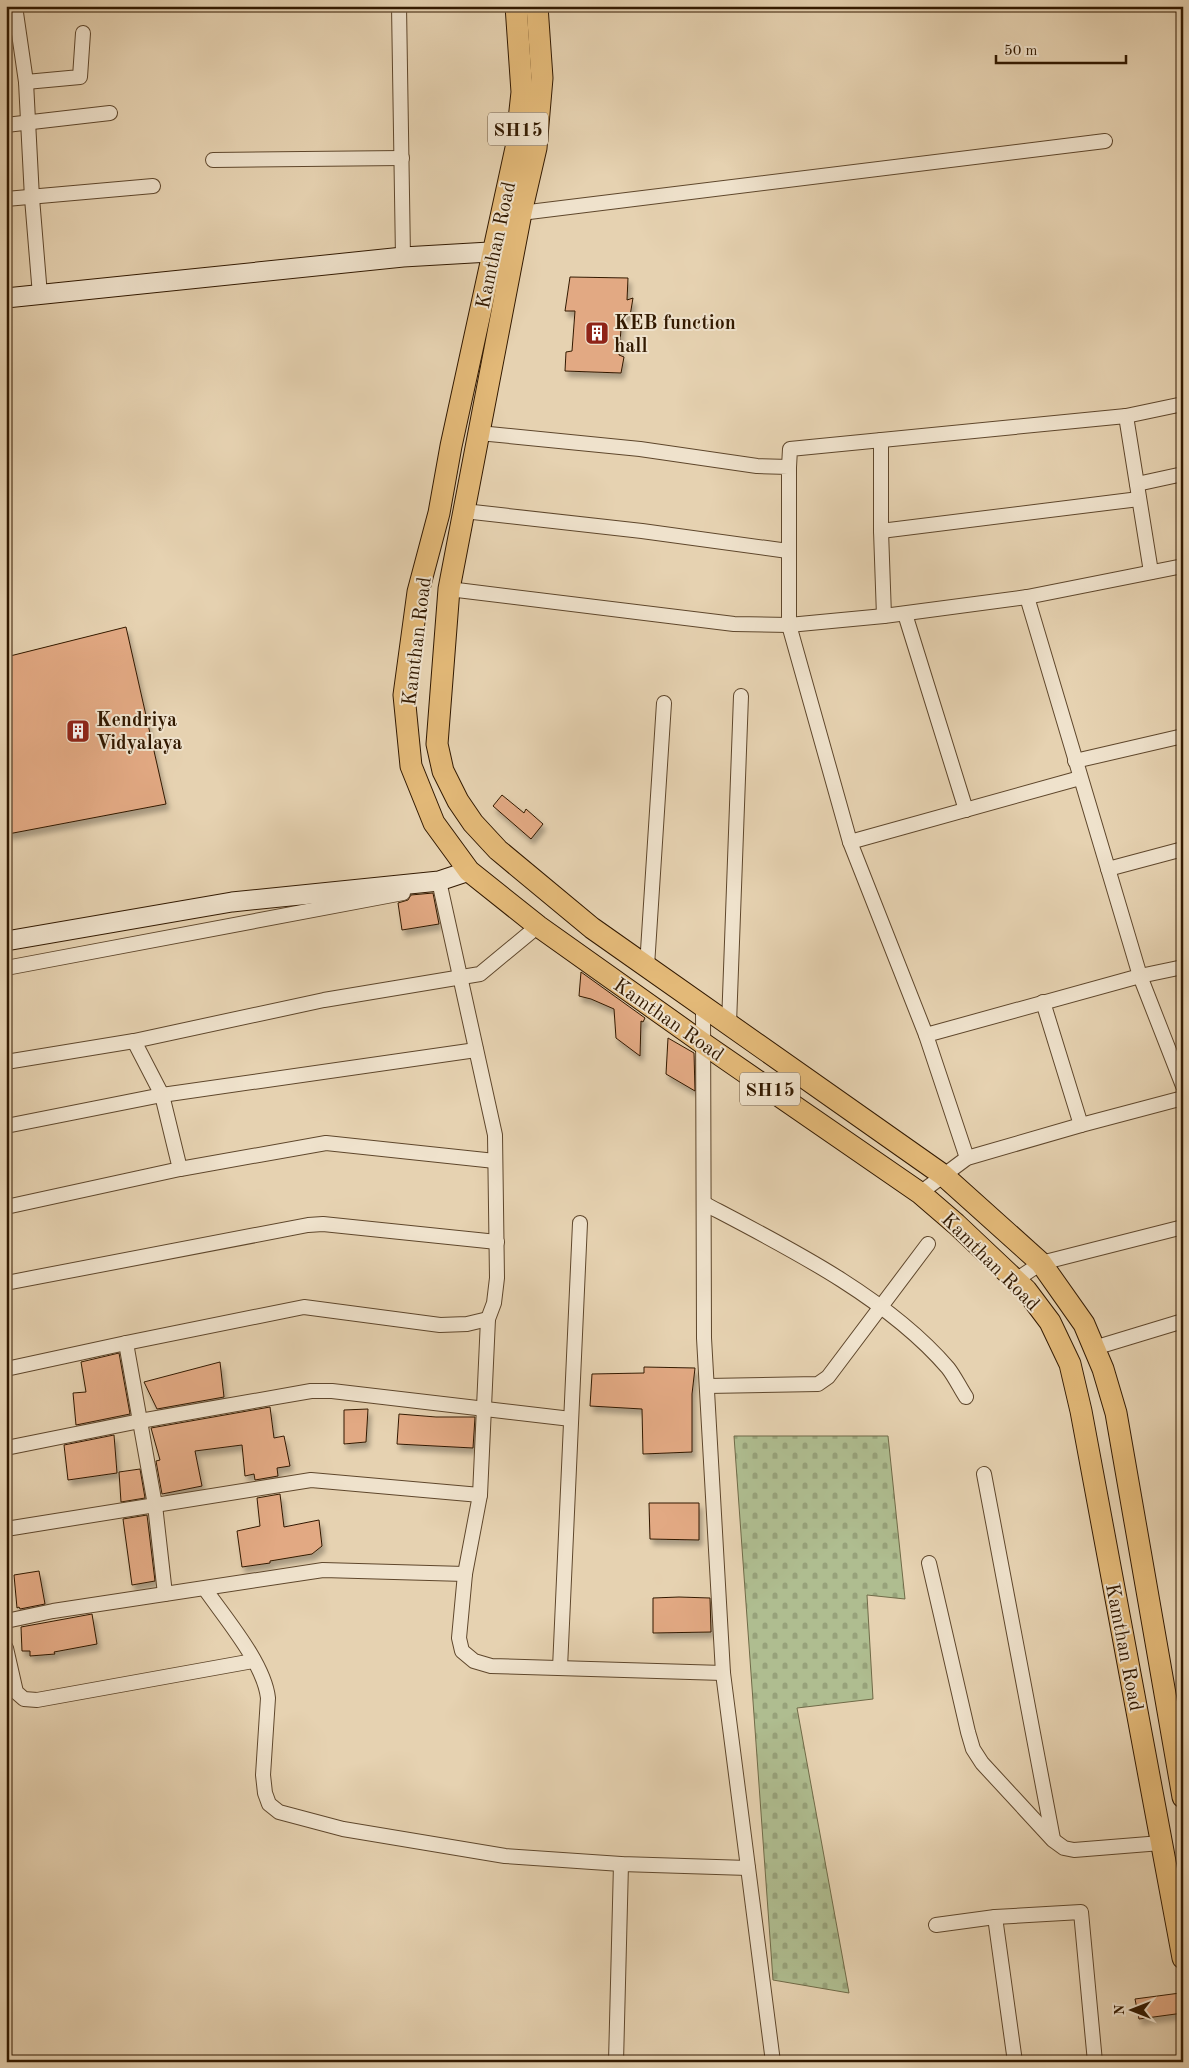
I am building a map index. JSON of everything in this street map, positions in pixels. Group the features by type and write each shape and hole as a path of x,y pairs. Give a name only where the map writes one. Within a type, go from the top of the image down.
{"main road":[{"name":"Kamthan Road","path":"516,6 522,92 504,251 479,433 449,589 437,744 443,772 458,802 473,824 498,850 592,928 943,1175 1040,1263 1084,1324 1103,1369 1116,1413 1183,1797"},
{"name":"Kamthan Road","path":"537,6 542,78 536,148 521,213 504,251 450,446 439,513 418,592 404,695 411,766 434,824 470,871 538,926 704,1044 920,1193 1016,1280 1050,1322 1070,1364 1081,1411 1183,1958"},
{"path":"6,298 403,257 504,251"},
{"path":"434,824 458,802"},
{"path":"6,941 232,902 439,883 470,871"},
{"path":"1112,1576 1145,1573"}],"street":[{"path":"15,6 26,82 32,198 40,295"},
{"path":"399,6 403,257"},
{"path":"26,82 80,77 83,33"},
{"path":"6,125 110,113"},
{"path":"521,213 1105,141"},
{"path":"213,160 402,158"},
{"path":"6,199 153,186"},
{"path":"967,1158 926,1035 850,842 789,625 790,449 1126,416 1183,404"},
{"path":"1126,416 1152,572"},
{"path":"479,433 640,449 757,466 789,467"},
{"path":"881,440 881,531 884,616"},
{"path":"1137,484 1183,474"},
{"path":"881,531 1139,498"},
{"path":"464,511 642,531 788,551"},
{"path":"449,589 734,624 789,625 905,614 1027,597 1183,566"},
{"path":"1027,597 1140,976 1183,1086"},
{"path":"905,614 966,810"},
{"path":"729,1024 741,696"},
{"path":"646,966 664,703"},
{"path":"1075,761 1183,736"},
{"path":"850,842 1080,778"},
{"path":"1108,869 1183,849"},
{"path":"6,968 439,883 495,1135 497,1242 494,1302 488,1319 480,1495 465,1574 459,1638 462,1651 474,1661 491,1666 723,1673"},
{"path":"6,1062 134,1041 324,1000 480,974 538,926"},
{"path":"926,1035 1140,976 1183,967"},
{"path":"1043,1002 1081,1125"},
{"path":"703,1005 704,1338 723,1673 774,2062"},
{"path":"134,1041 162,1095 180,1168"},
{"path":"6,1126 162,1095 476,1050"},
{"path":"920,1193 967,1158 1183,1098"},
{"path":"6,1206 180,1168 326,1143 495,1160"},
{"path":"705,1204 787,1247 881,1307 903,1324 949,1369 966,1397"},
{"path":"560,1668 580,1223"},
{"path":"6,1283 308,1225 323,1224 497,1242"},
{"path":"1016,1280 1040,1263 1183,1227"},
{"path":"707,1386 818,1384 828,1377 928,1244"},
{"path":"6,1369 304,1307 440,1325 467,1324 488,1319"},
{"path":"1094,1348 1183,1321"},
{"path":"126,1343 155,1505 165,1594"},
{"path":"6,1448 140,1421 311,1391 332,1391 571,1419"},
{"path":"984,1474 1054,1840"},
{"path":"6,1529 311,1480 480,1495"},
{"path":"929,1563 973,1748 982,1763 1054,1840 1064,1848 1074,1850 1161,1843"},
{"path":"6,1621 53,1611 323,1570 465,1574"},
{"path":"204,1589 238,1635 267,1685 268,1698 263,1775 265,1793 270,1804 279,1812 343,1829 477,1852 621,1864 748,1868"},
{"path":"6,1648 16,1692 24,1699 37,1700 253,1661"},
{"path":"616,2062 621,1864"},
{"path":"936,1925 995,1917 1081,1912 1096,2062"},
{"path":"995,1917 1015,2062"}],"green space":[{"path":"734,1436 888,1436 905,1599 867,1595 873,1699 797,1708 849,1993 773,1980"}],"building":[{"name":"KEB function hall","path":"570,277 628,278 627,300 633,298 630,316 622,316 619,355 624,357 621,373 565,371 566,352 572,351 575,311 565,311"},
{"name":"Kendriya Vidyalaya","path":"126,627 166,804 8,834 6,826 6,657"},
{"path":"502,795 524,813 526,809 543,824 531,839 493,806"},
{"path":"433,893 439,924 402,930 398,903 408,900 411,895"},
{"path":"581,972 645,1018 643,1022 641,1021 640,1056 616,1038 614,1009 579,996"},
{"path":"668,1038 694,1053 695,1091 666,1074"},
{"path":"119,1353 130,1414 76,1425 73,1393 86,1392 81,1362"},
{"path":"220,1362 224,1397 157,1409 144,1382"},
{"path":"644,1367 695,1368 692,1394 692,1452 643,1454 642,1409 590,1406 592,1374 644,1373"},
{"path":"270,1407 274,1438 284,1436 290,1466 277,1468 278,1476 255,1480 254,1474 245,1476 242,1445 195,1451 202,1486 162,1494 156,1461 160,1460 151,1428"},
{"path":"368,1409 366,1442 344,1444 344,1410"},
{"path":"399,1414 436,1417 475,1417 473,1448 397,1444"},
{"path":"114,1435 117,1473 68,1480 64,1445"},
{"path":"140,1469 145,1498 121,1502 119,1472"},
{"path":"280,1494 284,1527 319,1520 322,1546 312,1554 242,1567 237,1531 260,1526 257,1498"},
{"path":"649,1503 699,1503 699,1540 650,1539"},
{"path":"147,1515 155,1581 132,1585 123,1519"},
{"path":"39,1571 45,1604 17,1608 14,1575"},
{"path":"653,1598 710,1598 711,1632 653,1633"},
{"path":"92,1614 97,1644 54,1652 55,1654 30,1656 30,1651 22,1651 21,1627"},
{"path":"1180,1993 1183,2013 1139,2019 1135,1999"}],"place":[{"name":"KEB function hall","path":"597,333"},
{"name":"Kendriya Vidyalaya","path":"78,731"}]}
